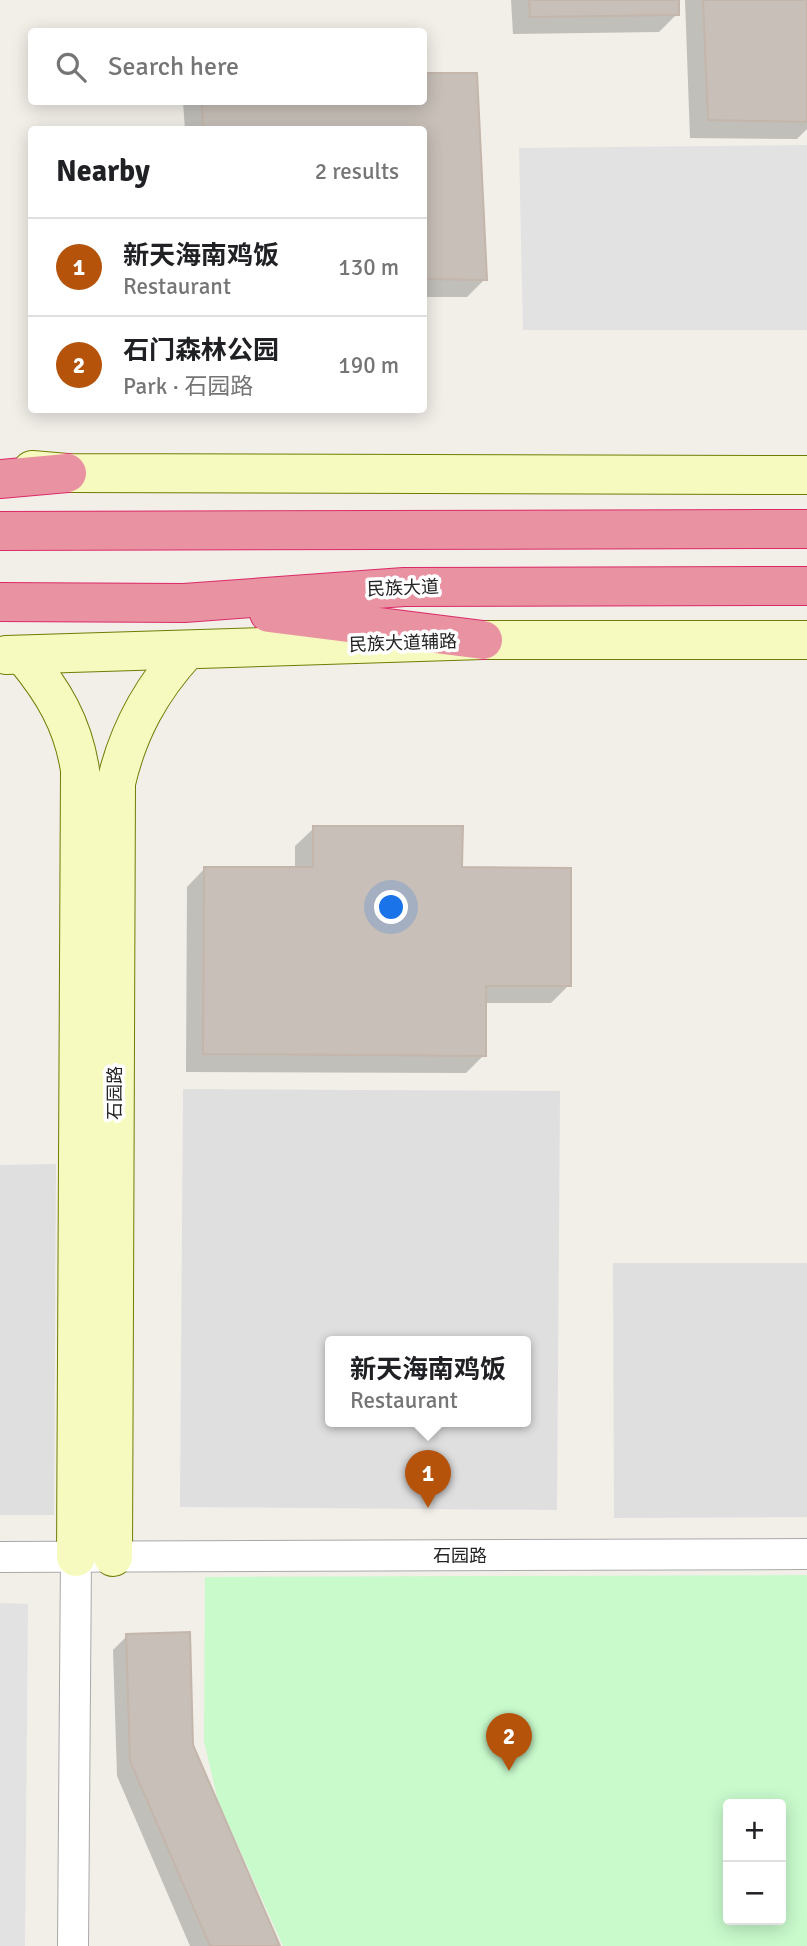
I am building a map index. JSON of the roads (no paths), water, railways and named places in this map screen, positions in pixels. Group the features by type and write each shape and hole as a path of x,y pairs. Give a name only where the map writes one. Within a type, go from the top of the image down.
{"highway":[{"path":"0,479 67,473"},
{"path":"0,531 807,529"},
{"name":"民族大道","path":"0,602 184,603 404,587 807,586"},
{"path":"184,603 483,640"}],"street":[{"path":"0,468 67,473 807,475"},
{"name":"民族大道辅路","path":"12,656 483,640 807,640"},
{"name":"石园路","path":"113,1557 116,783 123,753 138,719 159,681 187,650"},
{"name":"石园路","path":"12,656 47,684 64,712 76,741 80,770 76,1557"},
{"name":"石园路","path":"0,1557 807,1554"},
{"path":"74,1946 76,1557"}],"place":[{"name":"新天海南鸡饭","path":"428,1508"},
{"name":"石门森林公园","path":"509,1771"}]}
